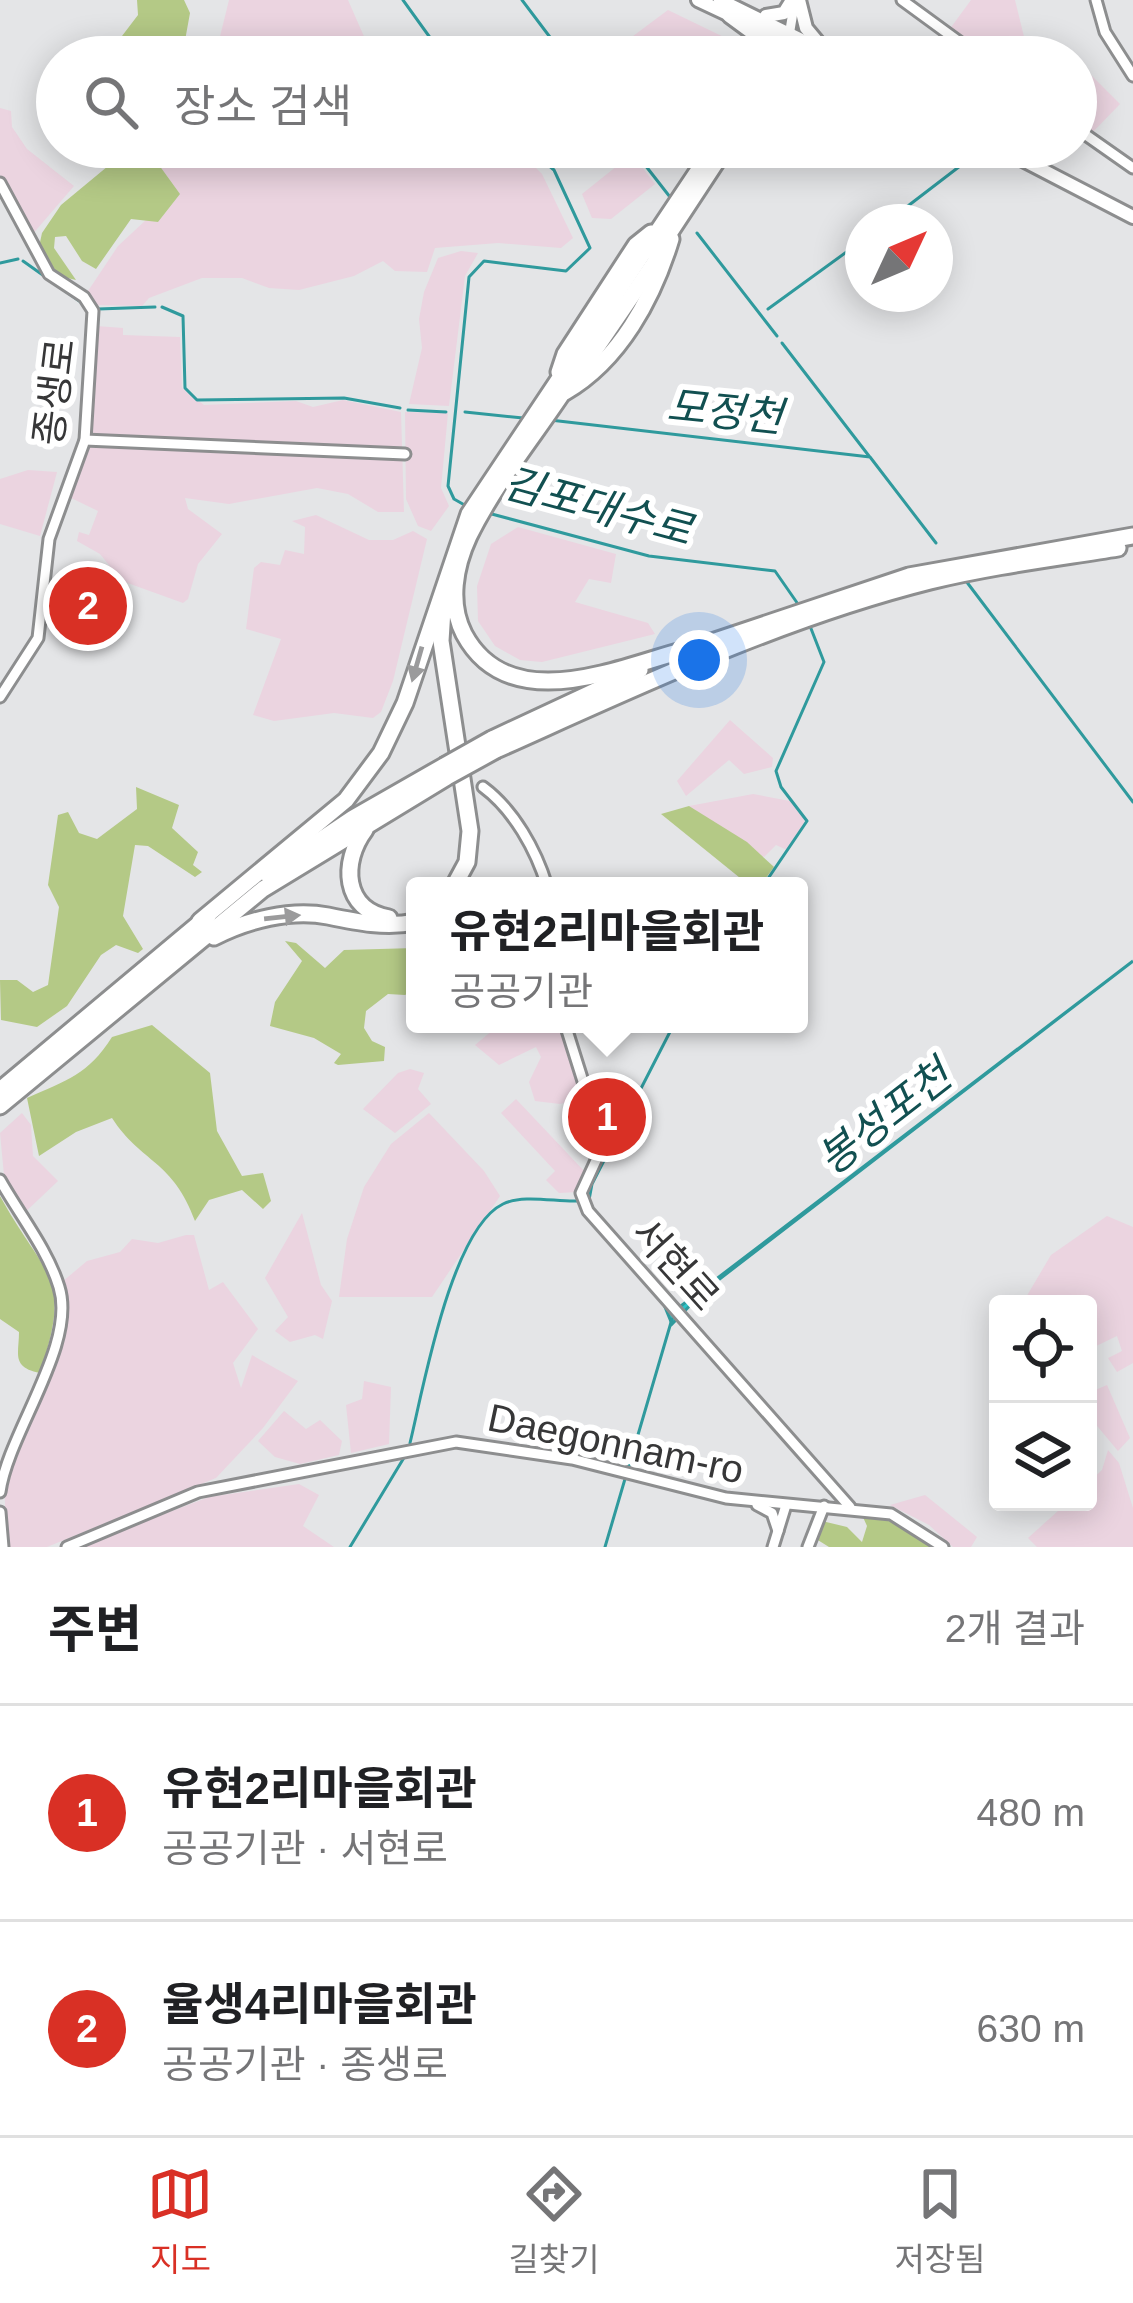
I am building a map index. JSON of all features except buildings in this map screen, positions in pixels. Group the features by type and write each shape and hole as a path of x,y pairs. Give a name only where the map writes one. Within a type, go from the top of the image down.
{"highway":[{"path":"730,15 759,36"},
{"path":"671,223 702,168"},
{"path":"0,1090 363,780 405,703 474,517 711,168"},
{"path":"494,744 822,607 939,574 1133,536"},
{"path":"974,567 1133,545"},
{"path":"450,577 465,635 486,661 517,679 567,680 794,618"},
{"path":"450,577 441,641 470,831 466,862 458,877"},
{"path":"450,577 447,633 475,842 466,877"},
{"path":"200,921 352,818 681,651"},
{"path":"406,919 367,912 349,879 350,856 360,837 445,772"},
{"path":"0,1106 263,889 399,806"},
{"path":"175,960 217,935 275,916 406,919"}],"main road":[{"path":"698,0 730,15"},
{"path":"719,0 755,16 778,17 796,0 806,28 814,36"},
{"path":"755,16 770,36"},
{"path":"1040,168 1133,214"},
{"path":"1051,168 1133,214"}],"street":[{"path":"784,36 796,0"},
{"path":"902,0 951,36"},
{"path":"1096,0 1106,32 1133,76"},
{"path":"1097,143 1133,169"},
{"name":"종생로","path":"0,183 49,274 92,307 85,440 49,538 34,650 0,697"},
{"path":"85,440 406,454"},
{"path":"483,787 507,809 544,877"},
{"name":"서현로","path":"569,1033 603,1145 582,1200 850,1508"},
{"path":"0,1180 58,1282 62,1303 46,1365 0,1492"},
{"name":"Daegonnam-ro","path":"67,1547 198,1492 435,1444 488,1444 749,1501 850,1508 903,1518 943,1547"},
{"path":"749,1501 772,1513 778,1531"},
{"path":"773,1547 786,1505"},
{"path":"778,1531 810,1506"},
{"path":"808,1547 824,1507"},
{"path":"0,1512 3,1547"}],"shaded area":[{"path":"229,0 348,0 364,36 220,36"},
{"path":"971,0 1015,0 1024,36 957,36 949,30"},
{"path":"668,10 722,36 633,36"},
{"path":"1097,81 1120,104 1097,128"},
{"path":"0,108 11,111 12,127 36,156 36,168 51,168 74,186 31,236 0,175"},
{"path":"161,168 536,168 573,238 561,248 498,243 435,248 427,272 395,271 383,261 354,276 299,290 269,288 242,278 202,278 149,298 142,306 93,305 86,294 118,246 147,219 158,222 180,194"},
{"path":"614,168 643,168 655,184 611,219 592,218 582,194"},
{"path":"461,251 478,253 465,276 449,406 409,404 422,348 419,319 424,292 438,258"},
{"path":"96,326 123,328 123,335 180,337 182,388 204,405 296,401 313,407 343,400 401,412 404,512 378,512 348,494 317,488 229,504 185,498 188,509 222,534 198,564 188,599 183,603 122,581 100,554 77,541 79,532 89,535 98,511 67,496 89,441"},
{"path":"405,412 448,413 441,488 449,506 431,531 418,526 406,499"},
{"path":"28,470 57,472 40,536 0,524 0,479"},
{"path":"316,515 369,540 393,540 413,531 427,539 393,681 381,712 373,718 334,713 274,721 253,715 281,639 246,629 254,568 261,562 280,565 285,550 304,554 305,527 292,521"},
{"path":"518,527 616,554 611,583 589,579 575,602 648,623 655,634 542,662 520,660 495,646 478,621 477,586 491,544"},
{"path":"730,720 773,758 772,767 744,774 729,760 686,796 677,781"},
{"path":"753,794 790,801 801,812 805,823 787,850 776,845 764,857 689,806"},
{"path":"489,1033 564,1033 582,1098 560,1104 535,1101 529,1082 541,1057 536,1047 499,1065 475,1045"},
{"path":"410,1069 424,1073 418,1089 431,1104 395,1133 363,1109 398,1073"},
{"path":"516,1099 586,1173 578,1192 559,1193 546,1180 555,1171 501,1113"},
{"path":"22,1113 31,1125 33,1156 58,1181 20,1217 5,1186 0,1133"},
{"path":"429,1113 484,1171 500,1196 432,1297 339,1297 347,1239 364,1187 391,1144"},
{"path":"302,1213 321,1285 332,1301 323,1339 315,1335 290,1342 275,1331 288,1317 265,1278"},
{"path":"1107,1216 1133,1227 1133,1363 1117,1372 1108,1358 1122,1351 1117,1336 1097,1346 1097,1295 1027,1295 1051,1255"},
{"path":"194,1235 209,1290 223,1282 258,1329 233,1363 241,1388 252,1355 298,1381 263,1428 216,1478 47,1547 7,1547 4,1482 54,1350 62,1282 87,1261 120,1252 132,1239 158,1243"},
{"path":"364,1381 391,1387 389,1444 351,1453 346,1405 362,1399"},
{"path":"1107,1385 1130,1438 1118,1451 1097,1426 1097,1389"},
{"path":"284,1411 306,1429 320,1420 342,1441 339,1455 300,1464 275,1457 258,1441"},
{"path":"1108,1450 1119,1463 1133,1508 1133,1547 1037,1547 1028,1538 1058,1511 1097,1511 1097,1475"},
{"path":"299,1484 319,1495 303,1526 334,1547 77,1547 209,1497"},
{"path":"925,1495 977,1537 971,1547 953,1547 929,1525 890,1505"}],"green space":[{"path":"137,0 184,0 190,13 186,36 122,36 138,15"},
{"path":"106,168 161,168 180,194 158,222 131,219 96,269 82,261 66,236 55,237 54,248 76,280 59,276 39,247 42,233 61,205"},
{"path":"136,787 179,805 172,828 198,852 193,865 202,872 195,877 148,846 135,845 123,916 143,949 138,953 116,945 101,955 67,1006 37,1027 1,1020 0,980 17,980 33,992 48,985 59,907 48,885 58,815 68,812 79,833 97,839 137,809"},
{"path":"689,806 747,842 774,867 767,877 739,877 661,814"},
{"path":"285,941 296,943 325,968 344,950 406,948 406,994 388,994 366,1011 364,1028 372,1041 385,1047 384,1061 338,1065 334,1063 341,1054 314,1038 270,1026 275,1002 302,961"},
{"path":"152,1025 210,1073 217,1131 242,1176 263,1173 271,1201 263,1209 242,1190 209,1200 195,1221 167,1173 112,1118 76,1132 39,1156 27,1098 85,1068 112,1037"},
{"path":"0,1196 42,1263 54,1295 50,1340 40,1373 21,1363 19,1332 0,1319"},
{"path":"862,1515 900,1522 932,1547 829,1547 813,1537 822,1521 847,1527 862,1542 867,1526"}],"water":[{"path":"1133,961 704,1291 672,1324 665,1307 673,1312"}],"waterway":[{"name":"김포대수로","path":"403,0 429,36"},
{"path":"522,0 549,36"},
{"name":"김포대수로","path":"468,507 454,499 448,486 469,277 484,261 566,271 590,248 552,168"},
{"path":"647,168 670,197"},
{"path":"910,204 957,168"},
{"path":"697,233 777,336"},
{"path":"768,309 845,253"},
{"name":"모정천","path":"0,263 18,259"},
{"name":"모정천","path":"23,261 85,305"},
{"name":"모정천","path":"98,309 155,307"},
{"name":"모정천","path":"162,307 183,316 185,388 197,400 344,398 400,408"},
{"path":"782,343 869,456"},
{"name":"모정천","path":"408,410 446,412"},
{"name":"모정천","path":"465,412 523,418"},
{"name":"모정천","path":"550,420 870,457 936,543"},
{"name":"김포대수로","path":"488,513 649,556 775,571 800,607"},
{"name":"모정천","path":"966,581 1133,802"},
{"name":"김포대수로","path":"769,877 807,821 781,787 776,771 824,662 810,626"},
{"name":"김포대수로","path":"589,1200 592,1184 669,1033"},
{"path":"410,1443 454,1277 485,1219 511,1201 577,1201"},
{"path":"605,1547 672,1319"},
{"path":"350,1547 405,1456"}],"place":[{"name":"율생4리마을회관","path":"88,606"},
{"name":"유현2리마을회관","path":"607,1117"}],"water label":[{"name":"봉성포천","path":"884,1117"}]}
